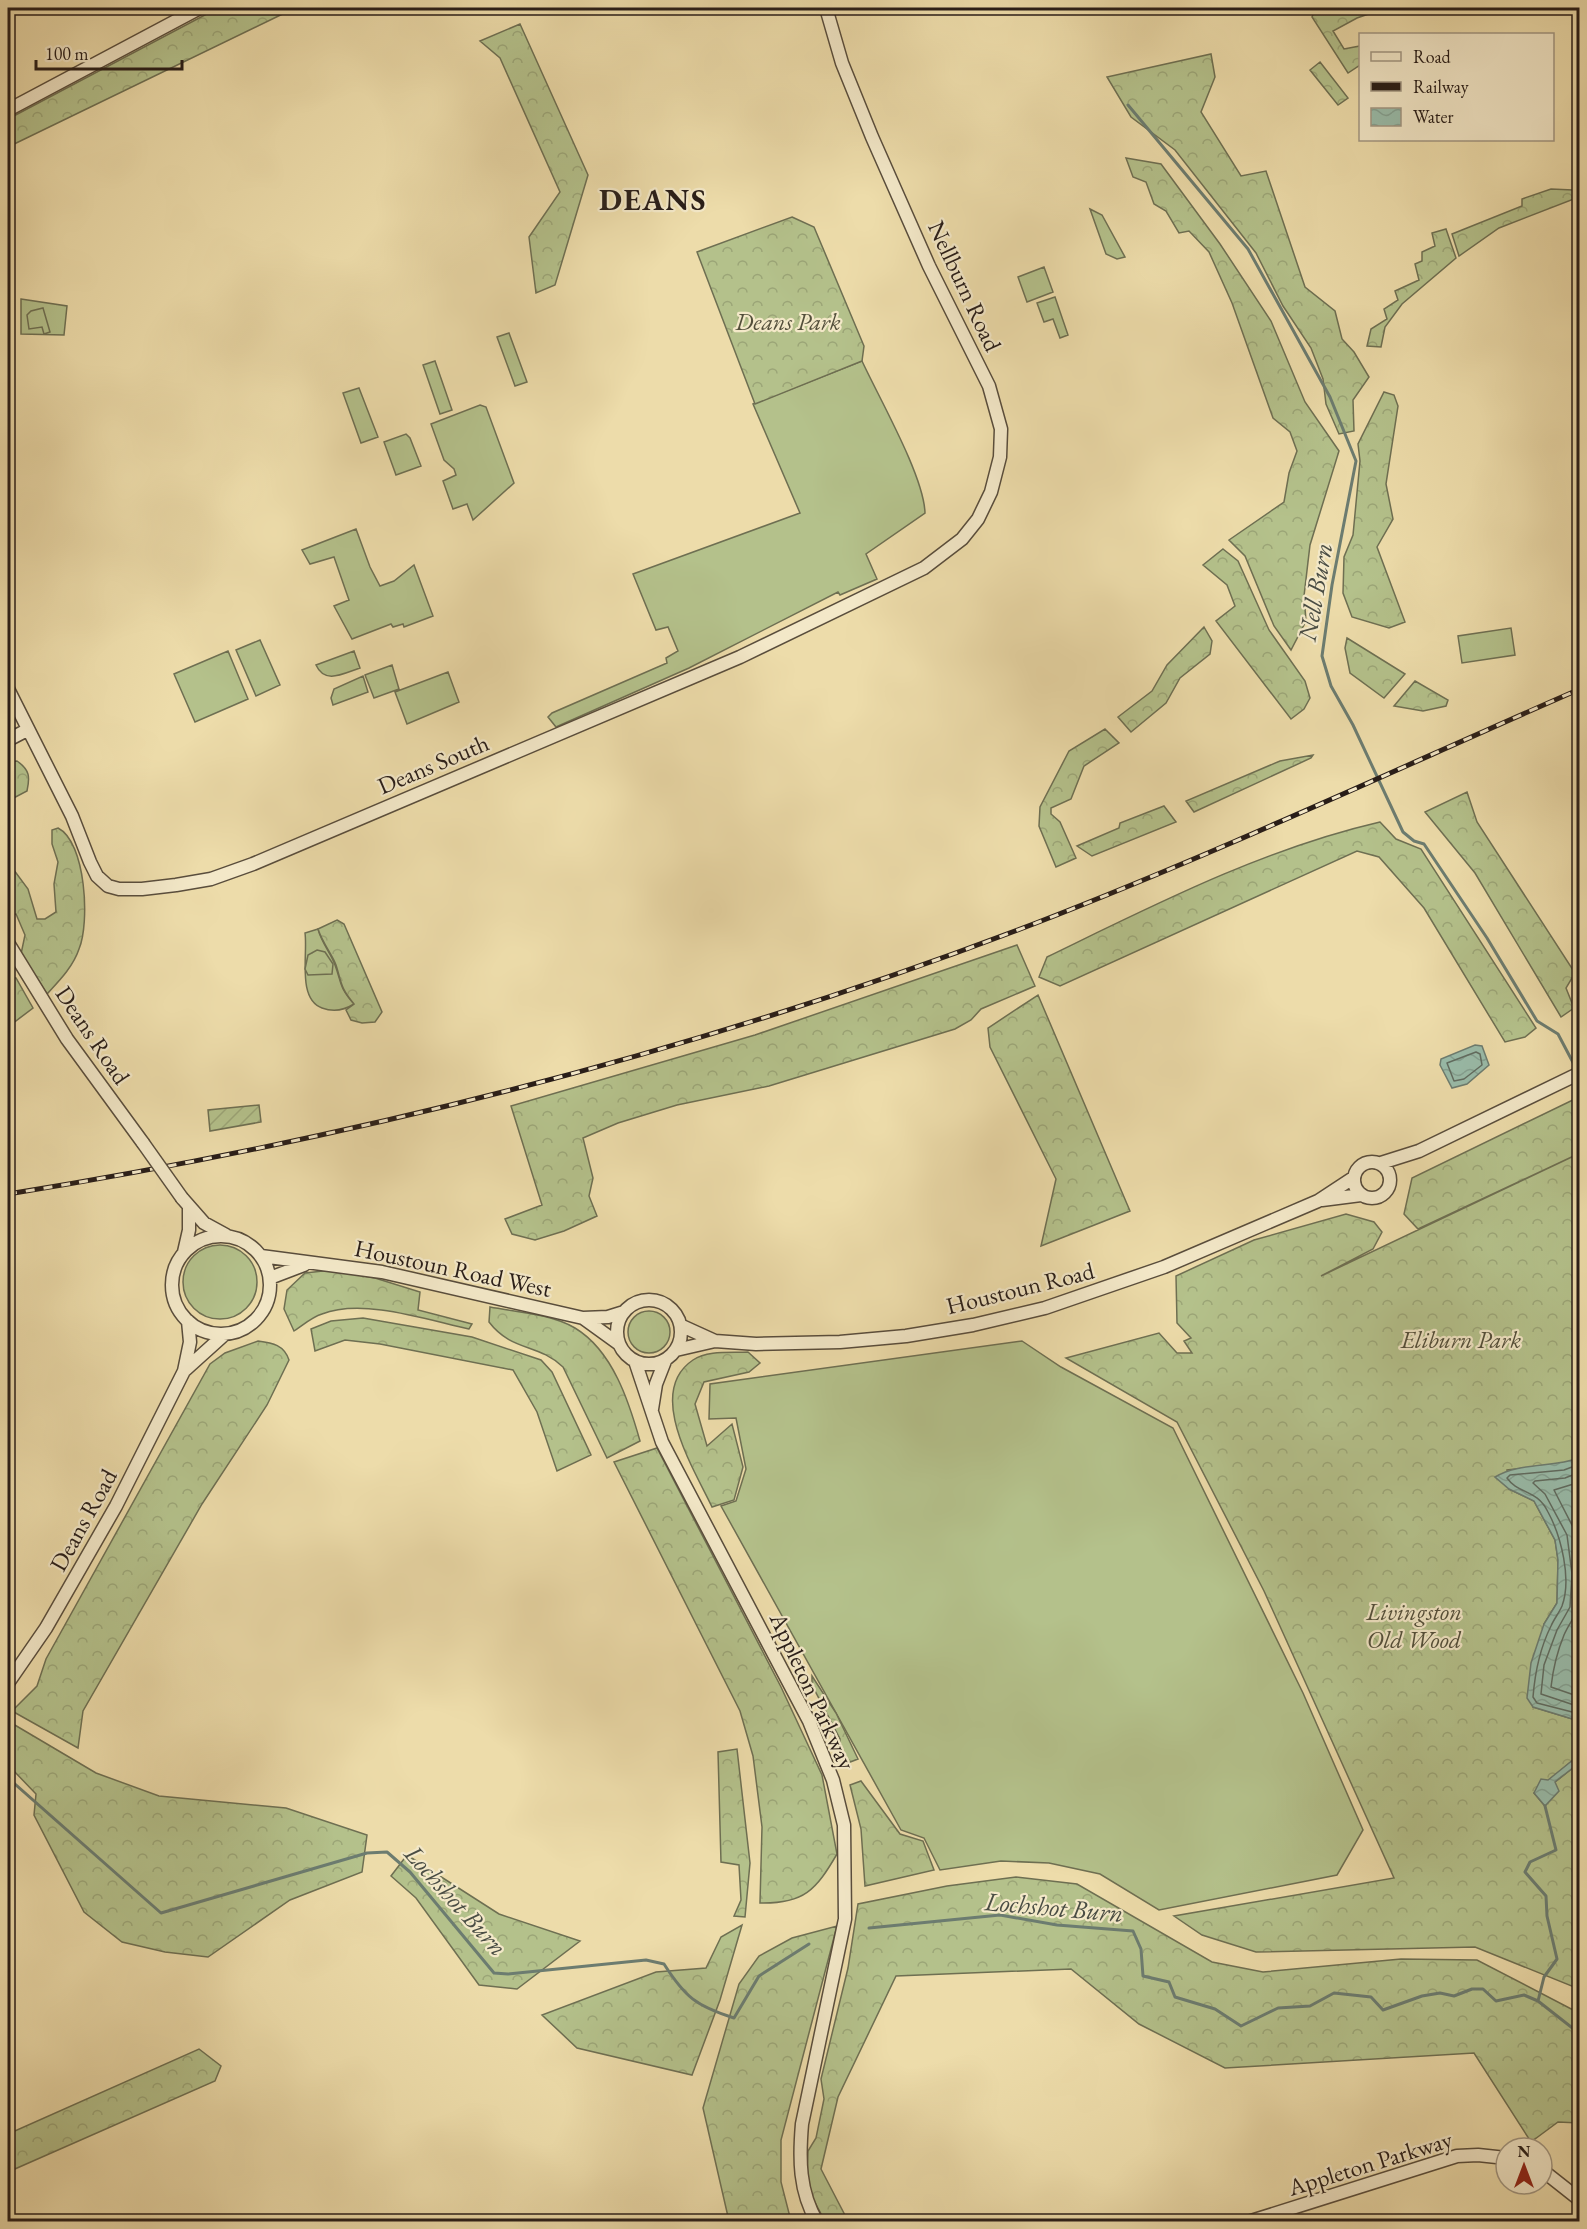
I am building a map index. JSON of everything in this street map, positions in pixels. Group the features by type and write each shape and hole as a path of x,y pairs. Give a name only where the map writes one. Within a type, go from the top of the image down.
{"street":[{"path":"8,110 200,8"},
{"name":"Nellburn Road","path":"826,8 842,63 930,266 989,386 1001,429 999,466 991,492 978,519 962,539 924,568"},
{"name":"Deans South","path":"8,689 72,816 97,876 108,886 119,889 176,885 211,879 242,868 610,713 740,657 924,568"},
{"path":"8,741 27,730"},
{"name":"Deans Road","path":"8,943 67,1039 185,1203 204,1222 226,1235"},
{"name":"Houstoun Road","path":"676,1350 716,1341 756,1344 840,1342 973,1325 1045,1308 1134,1279 1318,1201 1353,1178 1357,1169 1366,1162 1381,1163 1419,1151 1580,1072"},
{"name":"Houstoun Road","path":"1318,1201 1361,1194 1373,1198 1384,1194 1390,1185 1390,1174 1419,1151"},
{"path":"1381,1163 1390,1174"},
{"path":"1353,1178 1361,1194"},
{"path":"184,1252 196,1242 211,1236 226,1235 252,1246 261,1256 270,1278 269,1297 261,1314 245,1328 225,1334 212,1333 188,1322 179,1310 172,1285 173,1273 184,1252 189,1230 185,1203"},
{"name":"Houstoun Road West","path":"261,1256 346,1265 415,1278 583,1318 608,1317 624,1312"},
{"name":"Houstoun Road West","path":"270,1278 314,1263"},
{"path":"643,1299 658,1300 672,1306 682,1326 681,1339 676,1350 665,1360 651,1365 635,1361 620,1344 617,1327 624,1312 643,1299"},
{"name":"Houstoun Road West","path":"583,1318 620,1344"},
{"name":"Deans Road","path":"8,1683 46,1628 116,1506 184,1371 190,1342 188,1322"},
{"name":"Houstoun Road","path":"682,1326 716,1341"},
{"name":"Deans Road","path":"184,1371 225,1334"},
{"path":"651,1410 656,1384 665,1360"},
{"name":"Appleton Parkway","path":"635,1361 662,1442 789,1682 828,1766 844,1825 845,1918 801,2134 801,2176 807,2204 817,2222"},
{"name":"Appleton Parkway","path":"1248,2222 1457,2156 1494,2157"},
{"path":"1554,2179 1580,2200"}],"green space":[{"path":"218,8 295,8 8,147 8,119"},
{"path":"1316,8 1386,8 1357,18 1333,31 1344,49 1359,46 1359,66 1348,73 1312,17"},
{"path":"520,24 588,175 555,285 536,293 529,237 560,192 500,58 480,41"},
{"path":"1211,54 1215,77 1201,112 1241,176 1266,171 1305,287 1335,311 1342,339 1354,352 1369,377 1353,400 1354,431 1339,434 1326,404 1323,379 1311,348 1283,306 1256,253 1175,150 1131,117 1107,77"},
{"path":"1320,62 1348,98 1338,105 1310,70"},
{"path":"1126,158 1161,164 1220,244 1271,321 1305,402 1339,451 1310,545 1304,596 1306,621 1291,650 1274,626 1245,556 1229,540 1284,502 1289,473 1297,451 1290,432 1273,418 1232,303 1209,252 1189,231 1179,233 1166,211 1154,204 1146,182 1133,177"},
{"path":"1579,187 1579,197 1499,228 1459,256 1452,234 1522,206 1522,199 1551,189 1573,190"},
{"path":"1090,209 1102,215 1125,257 1117,259 1106,254"},
{"name":"Deans Park","path":"792,217 814,227 864,346 862,361 755,404 697,252"},
{"path":"1446,229 1456,258 1402,304 1385,327 1381,347 1367,346 1371,329 1387,319 1384,309 1398,300 1395,291 1419,280 1415,264 1422,261 1422,252 1435,246 1432,233"},
{"path":"1044,267 1053,292 1027,302 1018,277"},
{"path":"1055,297 1068,335 1060,338 1053,319 1044,322 1037,303"},
{"path":"21,299 67,306 64,335 21,334"},
{"path":"43,308 50,332 44,334 42,327 29,329 27,315 31,311"},
{"path":"509,333 527,382 515,386 497,337"},
{"path":"435,361 452,410 440,414 423,365"},
{"path":"862,361 909,458 923,497 925,513 866,554 877,579 840,595 838,592 689,668 556,727 548,717 552,713 667,663 666,658 678,651 668,627 656,630 633,574 800,513 753,404"},
{"path":"359,388 378,437 361,443 343,393"},
{"path":"1384,392 1394,395 1398,406 1386,484 1393,519 1377,547 1405,622 1389,628 1352,617 1343,593 1344,557 1353,535 1360,461 1358,444"},
{"path":"480,405 486,407 514,483 473,520 467,504 453,509 443,481 456,475 454,469 444,460 431,424"},
{"path":"406,434 410,438 421,466 396,475 384,442"},
{"path":"356,529 370,567 380,586 394,581 414,565 433,616 404,627 403,624 393,627 391,624 352,639 334,606 349,600 334,557 310,564 302,550"},
{"path":"1223,549 1238,561 1269,630 1305,681 1310,698 1304,709 1291,719 1216,621 1235,606 1227,585 1203,565"},
{"path":"1204,627 1212,641 1210,654 1180,678 1166,703 1131,732 1118,717 1152,691 1167,665"},
{"path":"1511,628 1515,655 1462,663 1458,636"},
{"path":"1347,638 1405,674 1384,698 1350,673 1345,648"},
{"path":"260,640 280,685 256,696 236,650"},
{"path":"228,651 248,699 195,722 174,674"},
{"path":"354,651 360,668 341,675 324,675 316,665"},
{"path":"392,665 399,689 374,698 365,675"},
{"path":"448,672 459,702 407,724 395,692"},
{"path":"363,676 368,692 333,705 331,698 334,689"},
{"path":"1415,681 1448,700 1446,706 1423,711 1394,706"},
{"path":"1105,729 1119,743 1084,766 1071,799 1051,808 1051,814 1060,822 1076,858 1056,867 1039,826 1040,807 1069,751"},
{"path":"1313,755 1311,758 1194,812 1186,801 1280,761"},
{"path":"17,761 28,774 27,791 8,801 8,762"},
{"path":"1467,792 1477,822 1575,973 1566,988 1574,1008 1561,1017 1475,873 1425,812"},
{"path":"1164,806 1176,822 1092,856 1077,846 1119,828 1120,823"},
{"path":"1380,822 1396,839 1421,849 1536,1028 1525,1037 1505,1042 1424,908 1379,857 1357,851 1060,986 1039,977 1047,957 1210,880 1294,847"},
{"path":"58,828 67,836 75,849 80,866 85,903 84,921 79,949 73,962 47,994 21,954 25,935 16,914 8,915 8,862 28,889 37,919 45,919 56,912 54,884 58,862 52,844 52,830"},
{"path":"337,920 344,924 382,1012 375,1022 362,1023 351,1020 346,1010 354,1004 344,989 334,961 318,929"},
{"path":"318,929 343,989 354,1004 346,1008 330,1010 322,1008 314,1003 309,995 305,975 305,933"},
{"path":"1017,945 1035,986 981,1009 971,1020 955,1029 769,1086 677,1105 618,1123 583,1138 593,1178 589,1196 597,1216 564,1231 535,1240 512,1234 505,1219 542,1205 511,1106 755,1035"},
{"path":"317,950 325,952 333,964 332,974 308,975 305,969 308,955"},
{"path":"8,977 16,978 33,1008 8,1027"},
{"path":"1038,995 1130,1211 1041,1246 1056,1179 990,1047 988,1028"},
{"path":"1579,1097 1579,1458 1563,1464 1507,1470 1509,1489 1534,1501 1555,1540 1558,1560 1557,1603 1544,1624 1533,1707 1579,1721 1579,1755 1534,1793 1545,1806 1555,1782 1579,1763 1579,1989 1475,1947 1256,1952 1202,1935 1174,1916 1394,1878 1264,1591 1177,1422 1066,1358 1159,1333 1177,1353 1192,1353 1184,1341 1191,1338 1177,1323 1176,1276 1254,1240 1346,1214 1374,1222 1382,1232 1373,1249 1321,1276 1578,1154 1418,1229 1404,1214 1412,1178"},
{"path":"259,1105 261,1122 210,1131 208,1110"},
{"path":"213,1245 227,1245 241,1251 251,1261 257,1275 255,1296 241,1313 227,1319 213,1319 199,1313 189,1303 183,1289 183,1275 189,1261 199,1251"},
{"path":"332,1270 375,1278 420,1292 418,1310 472,1324 469,1329 396,1312 356,1308 322,1314 294,1331 284,1309 287,1290 305,1273"},
{"path":"490,1307 534,1314 566,1323 588,1338 600,1350 618,1379 631,1410 640,1441 607,1458 563,1367 554,1359 516,1343 498,1332 489,1322"},
{"path":"649,1311 664,1317 670,1332 664,1347 649,1353 634,1347 628,1332 634,1317"},
{"path":"363,1318 472,1337 541,1360 552,1372 591,1455 557,1471 537,1412 513,1370 380,1344 345,1340 315,1351 311,1329 331,1321"},
{"path":"258,1341 281,1348 289,1360 267,1405 202,1504 83,1711 78,1748 12,1711 37,1686 46,1659 210,1364 225,1353"},
{"path":"1022,1341 1061,1367 1173,1428 1303,1693 1363,1830 1337,1875 1159,1910 1100,1874 1049,1863 1001,1861 940,1870 924,1838 901,1830 721,1506 736,1501 746,1469 736,1418 709,1419 710,1384"},
{"path":"748,1352 760,1363 749,1372 704,1382 695,1404 707,1446 732,1424 743,1467 734,1500 712,1507 685,1452 673,1411 673,1391 679,1374 693,1360 706,1355"},
{"path":"657,1448 781,1687 822,1775 837,1854 815,1886 788,1901 760,1903 762,1827 753,1756 740,1711 614,1462"},
{"path":"812,1676 836,1713 858,1759 845,1764 839,1752 840,1739 812,1685"},
{"path":"8,1721 96,1773 159,1796 286,1808 367,1835 362,1872 290,1900 208,1957 165,1952 122,1942 84,1912 34,1815 36,1794 12,1769 8,1770"},
{"path":"737,1749 750,1863 745,1917 734,1916 741,1900 739,1865 721,1862 718,1752"},
{"path":"861,1781 900,1834 923,1841 934,1870 865,1886 861,1829 850,1785"},
{"path":"407,1855 499,1914 580,1941 517,1989 479,1985 416,1898 391,1876"},
{"path":"1016,1877 1077,1884 1212,1962 1263,1972 1401,1959 1477,1960 1579,2013 1579,2123 1558,2122 1539,2136 1527,2136 1474,2053 1225,2068 1139,2024 1071,1969 896,1976 838,2097 821,2169 848,2221 825,2221 812,2197 807,2172 808,2151 816,2138 824,2099 821,2079 848,1968 858,1904 947,1886"},
{"path":"742,1925 720,2000 692,2075 577,2048 542,2015 656,1972 706,1968 721,1937"},
{"path":"837,1926 781,2140 781,2182 791,2221 729,2221 703,2108 739,1984 759,1956 792,1938"},
{"path":"199,2049 221,2066 215,2081 8,2172 8,2134"}],"water":[{"path":"1475,1045 1482,1046 1489,1065 1467,1084 1452,1088 1440,1065 1441,1059"},
{"path":"1579,1458 1579,1721 1533,1707 1527,1698 1531,1663 1544,1624 1557,1603 1558,1560 1555,1540 1534,1501 1509,1489 1495,1477 1515,1469"},
{"path":"1579,1755 1579,1763 1555,1782 1559,1791 1545,1806 1534,1793 1541,1779 1548,1780"}],"waterway":[{"name":"Nell Burn","path":"1128,105 1248,249 1330,397 1356,461 1332,585 1322,656 1331,686 1353,725 1403,832 1414,841 1424,844 1487,938 1537,1021 1558,1034 1578,1072"},
{"name":"Lochshot Burn","path":"8,1778 161,1913 367,1853 387,1852 410,1872 494,1973 508,1974 646,1960 664,1964 678,1985 693,1999 710,2009 734,2018 759,1976 809,1944"},
{"path":"1538,2001 1544,1977 1557,1959 1547,1916 1546,1896 1525,1872 1530,1862 1556,1850 1545,1806"},
{"name":"Lochshot Burn","path":"869,1928 1000,1915 1057,1925 1133,1931 1141,1949 1143,1976 1169,1982 1175,1997 1215,2009 1241,2026 1278,2008 1310,2006 1334,1993 1371,1997 1383,2010 1422,1996 1440,1993 1454,1996 1472,1989 1483,1989 1496,2001 1524,1995 1538,2001 1580,2034"}],"railway":[{"path":"8,1194 270,1146 400,1117 658,1050 785,1011 911,969 1105,896 1241,839 1580,689"}],"district":[{"name":"DEANS","path":"653,199"}],"park label":[{"name":"Eliburn Park","path":"1461,1339"},
{"name":"Livingston Old Wood","path":"1414,1625"}]}
